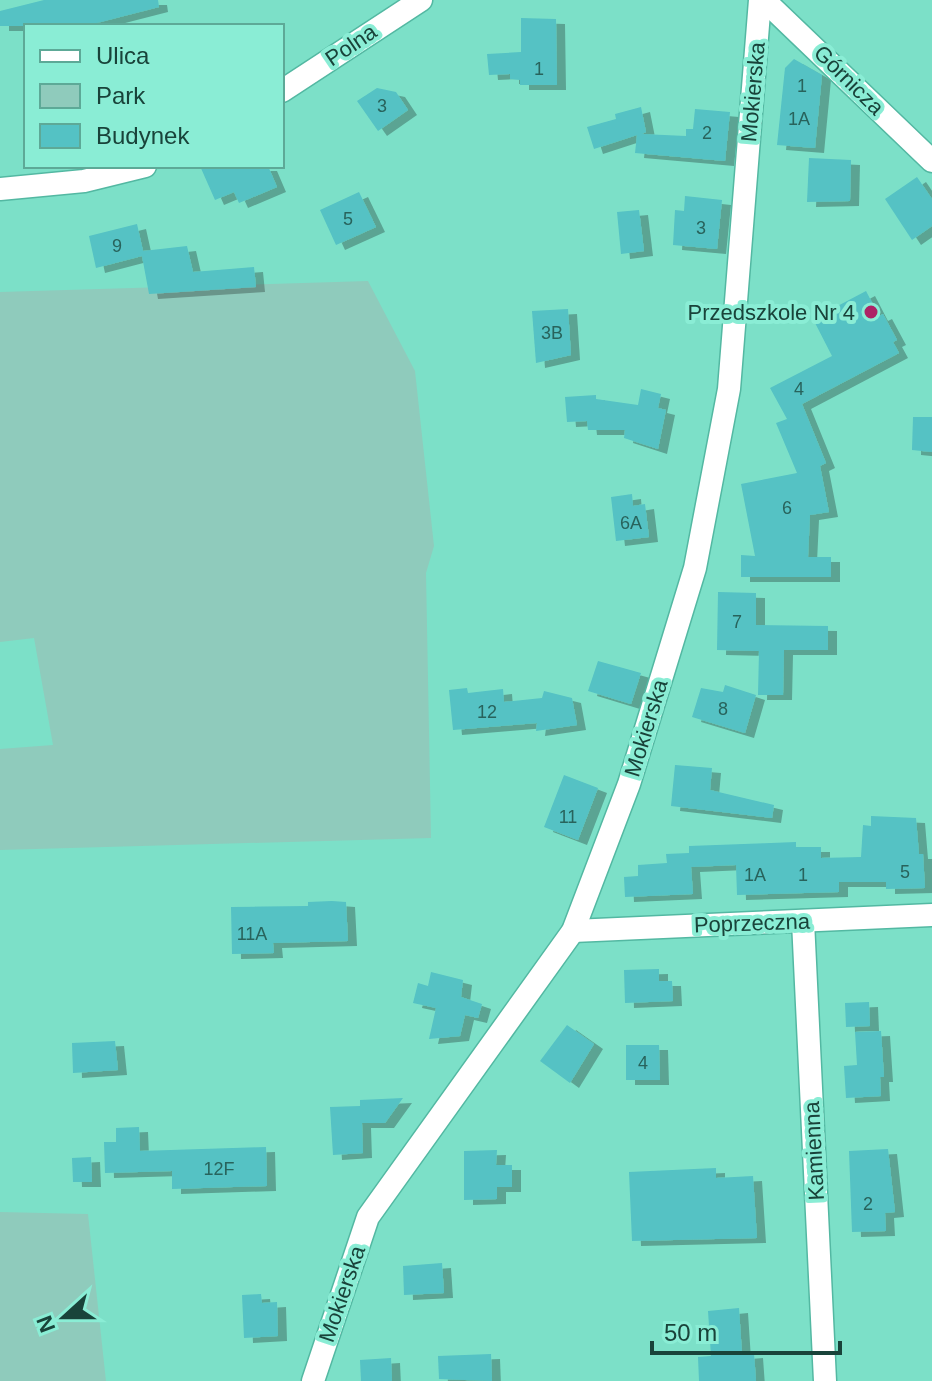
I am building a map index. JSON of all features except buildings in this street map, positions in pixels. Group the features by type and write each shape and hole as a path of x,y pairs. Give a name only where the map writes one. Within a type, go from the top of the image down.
{"street":[{"name":"Polna","path":"284,90 421,0"},
{"name":"Górnicza","path":"762,0 932,161"},
{"name":"Mokierska","path":"313,1381 368,1217 573,931 629,784 695,568 729,389 762,0"},
{"path":"0,189 84,181 137,168"},
{"name":"Poprzeczna","path":"573,931 932,915"},
{"name":"Kamienna","path":"803,921 825,1381"}],"green space":[{"path":"368,281 415,371 434,546 426,573 431,838 0,850 0,749 53,745 34,638 0,642 0,292"},
{"path":"0,1212 88,1214 106,1381 0,1381"}],"place":[{"name":"Przedszkole Nr 4","path":"871,312"}]}
